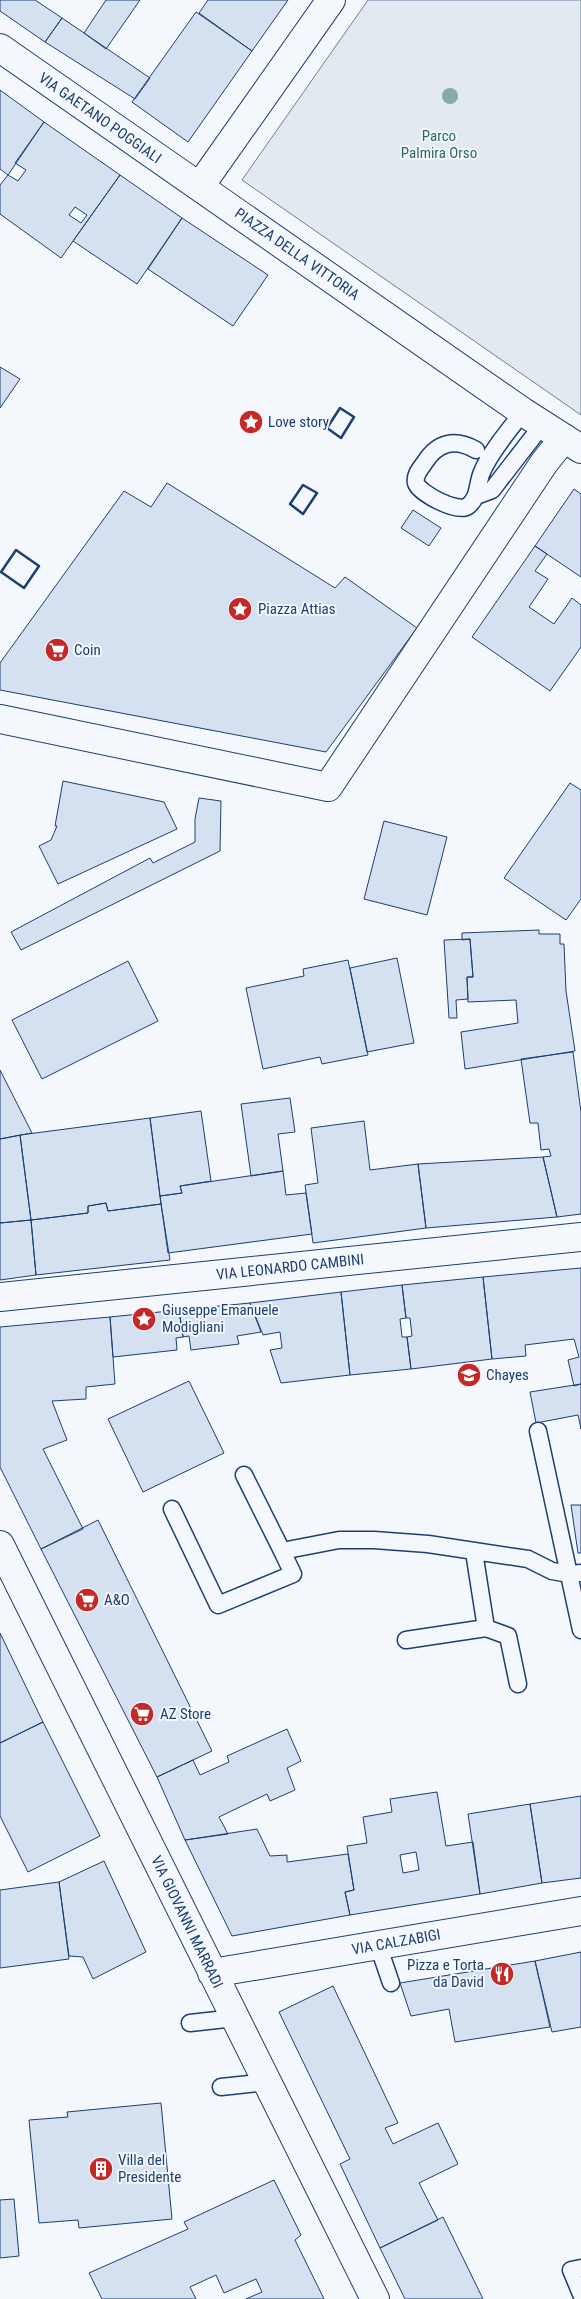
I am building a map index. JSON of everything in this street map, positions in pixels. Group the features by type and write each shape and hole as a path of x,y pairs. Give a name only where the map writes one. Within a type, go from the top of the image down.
{"street":[{"path":"200,186 331,0"},
{"name":"VIA GAETANO POGGIALI","path":"0,48 200,186"},
{"name":"PIAZZA DELLA VITTORIA","path":"200,186 553,431"},
{"path":"0,719 328,787 544,462 553,431"},
{"name":"VIA LEONARDO CAMBINI","path":"0,1297 581,1237"},
{"name":"VIA GIOVANNI MARRADI","path":"0,1545 375,2299"},
{"name":"VIA CALZABIGI","path":"212,1973 581,1911"}],"lane":[{"path":"476,450 463,443 447,444 432,451 416,475 416,482 419,488 448,506 458,509 467,507 476,496 482,471 553,431"},
{"path":"476,496 492,490 553,431"},
{"path":"538,1431 575,1574 581,1630"},
{"path":"172,1509 218,1605 293,1574 244,1475"},
{"path":"282,1551 340,1540 374,1540 428,1544 528,1559 552,1571 575,1574"},
{"path":"474,1552 486,1628"},
{"path":"406,1640 486,1628 508,1636 518,1684"},
{"path":"378,1944 391,1983"},
{"path":"190,2022 235,2018"},
{"path":"221,2086 267,2082"},
{"path":"581,2268 571,2270 581,2294"}],"green space":[{"name":"Parco Palmira Orso","path":"368,0 581,0 581,415 242,180"}],"building":[{"path":"0,0 35,0 62,18 45,42 0,11"},
{"path":"106,0 140,0 106,49 84,33"},
{"path":"208,0 288,0 252,51 199,13"},
{"path":"196,12 252,51 188,142 132,102"},
{"path":"62,18 150,78 135,99 45,42"},
{"path":"0,90 44,122 8,175 0,169"},
{"path":"44,122 120,175 61,258 0,214 0,185 8,175 18,181 26,170 15,163","holes":["75,207 87,215 81,223 69,215"]},
{"path":"120,175 182,218 137,284 73,241"},
{"path":"182,218 268,275 233,326 148,269"},
{"path":"0,367 20,379 0,408"},
{"path":"167,483 335,588 345,577 417,628 326,752 0,690 0,663 124,491 151,507"},
{"path":"574,489 581,494 581,577 535,546"},
{"path":"413,510 441,528 429,546 401,528"},
{"path":"535,546 547,554 535,571 548,579 529,607 554,624 572,598 581,605 581,647 550,691 472,637"},
{"path":"63,781 164,802 177,829 58,884 39,846 51,840 57,826 55,826"},
{"path":"570,783 581,790 581,899 566,920 504,878"},
{"path":"199,798 221,801 220,851 21,950 11,932 150,858 153,863 195,842 195,819"},
{"path":"384,821 447,837 427,915 364,899"},
{"path":"539,930 539,934 560,934 560,944 564,944 566,991 575,1051 465,1069 461,1032 518,1023 516,1000 468,1002 467,977 473,977 470,939 462,940 462,933"},
{"path":"470,939 473,977 467,977 468,999 456,1000 457,1018 449,1018 444,940"},
{"path":"397,958 414,1043 367,1052 350,968"},
{"path":"348,960 368,1055 322,1064 320,1057 263,1069 246,988 304,976 303,969"},
{"path":"128,961 158,1021 42,1079 12,1020"},
{"path":"573,1052 581,1112 581,1214 557,1217 543,1157 551,1156 549,1149 541,1150 538,1123 530,1123 521,1059"},
{"path":"0,1070 32,1133 0,1139"},
{"path":"290,1098 295,1132 278,1134 283,1171 251,1176 241,1104"},
{"path":"201,1111 211,1181 180,1186 182,1193 160,1196 150,1118"},
{"path":"150,1118 161,1204 108,1211 106,1203 88,1206 88,1213 31,1220 20,1135"},
{"path":"364,1121 370,1170 418,1164 426,1228 313,1243 305,1185 318,1183 311,1128"},
{"path":"20,1135 31,1220 0,1223 0,1139"},
{"path":"543,1157 557,1217 426,1228 418,1164"},
{"path":"283,1171 286,1195 306,1193 312,1234 168,1253 160,1196 182,1193 180,1186"},
{"path":"106,1203 108,1211 161,1204 170,1260 36,1275 31,1220 88,1213 88,1206"},
{"path":"31,1220 36,1275 0,1280 0,1223"},
{"path":"581,1268 581,1384 574,1386 568,1360 579,1357 574,1339 525,1345 526,1356 492,1359 483,1277"},
{"path":"483,1277 492,1359 411,1369 407,1337 412,1336 410,1318 406,1318 402,1285"},
{"path":"402,1285 406,1318 400,1319 402,1337 407,1337 411,1369 350,1375 341,1292"},
{"path":"341,1292 350,1375 281,1383 270,1350 282,1348 280,1332 263,1335 250,1303"},
{"path":"250,1303 261,1332 237,1336 239,1344 191,1350 189,1336 183,1337 179,1310"},
{"path":"179,1310 183,1337 176,1338 177,1350 113,1357 110,1317"},
{"path":"110,1317 115,1384 86,1387 86,1399 52,1401 67,1440 43,1449 83,1529 41,1549 0,1467 0,1327"},
{"path":"189,1381 224,1453 143,1492 108,1419"},
{"path":"581,1384 581,1429 578,1415 536,1423 530,1392"},
{"path":"571,1505 581,1505 581,1553 578,1553"},
{"path":"98,1520 212,1751 157,1777 41,1549"},
{"path":"0,1633 43,1722 0,1743"},
{"path":"43,1722 100,1836 28,1872 0,1816 0,1743"},
{"path":"287,1729 301,1761 287,1768 295,1790 270,1801 267,1794 219,1817 228,1834 185,1840 157,1777 193,1760 200,1775 229,1762 227,1756"},
{"path":"437,1792 446,1846 473,1842 480,1894 350,1915 345,1892 354,1890 347,1846 367,1843 363,1817 392,1812 390,1799","holes":["416,1852 419,1870 403,1873 400,1855"]},
{"path":"581,1796 581,1878 542,1883 530,1804"},
{"path":"530,1804 542,1883 480,1894 468,1814"},
{"path":"257,1829 270,1856 287,1855 287,1862 348,1854 354,1890 345,1892 350,1915 232,1936 185,1840"},
{"path":"104,1861 146,1952 93,1979 83,1957 69,1956 59,1882"},
{"path":"59,1882 69,1959 0,1968 0,1890"},
{"path":"581,1952 581,2027 552,2032 535,1961"},
{"path":"535,1961 550,2027 455,2042 449,2009 411,2016 400,1983"},
{"path":"333,1986 398,2123 385,2128 393,2144 438,2123 458,2164 419,2183 438,2220 380,2248 340,2164 350,2159 279,2012"},
{"name":"Villa del Presidente","path":"161,2103 172,2219 79,2228 78,2220 39,2223 29,2120 68,2117 67,2112"},
{"path":"274,2180 301,2235 295,2240 324,2299 246,2299 262,2292 256,2279 224,2293 216,2275 190,2287 196,2299 102,2299 89,2273 188,2229 184,2222"},
{"path":"14,2199 19,2256 0,2258 0,2200"},
{"path":"443,2217 483,2299 405,2299 380,2248"}],"wall":[{"path":"340,408 354,417 341,438 327,428 340,408"},
{"path":"303,485 317,493 303,514 290,504 303,485"},
{"path":"16,550 39,566 24,588 1,572 16,550"}],"place":[{"name":"Love story","path":"251,422"},
{"name":"Piazza Attias","path":"240,609"},
{"name":"Coin","path":"57,650"},
{"name":"Giuseppe Emanuele Modigliani","path":"144,1319"},
{"name":"Chayes","path":"469,1375"},
{"name":"A&O","path":"87,1600"},
{"name":"AZ Store","path":"142,1714"},
{"name":"Pizza e Torta da David","path":"502,1974"},
{"name":"Villa del Presidente","path":"101,2169"}]}
